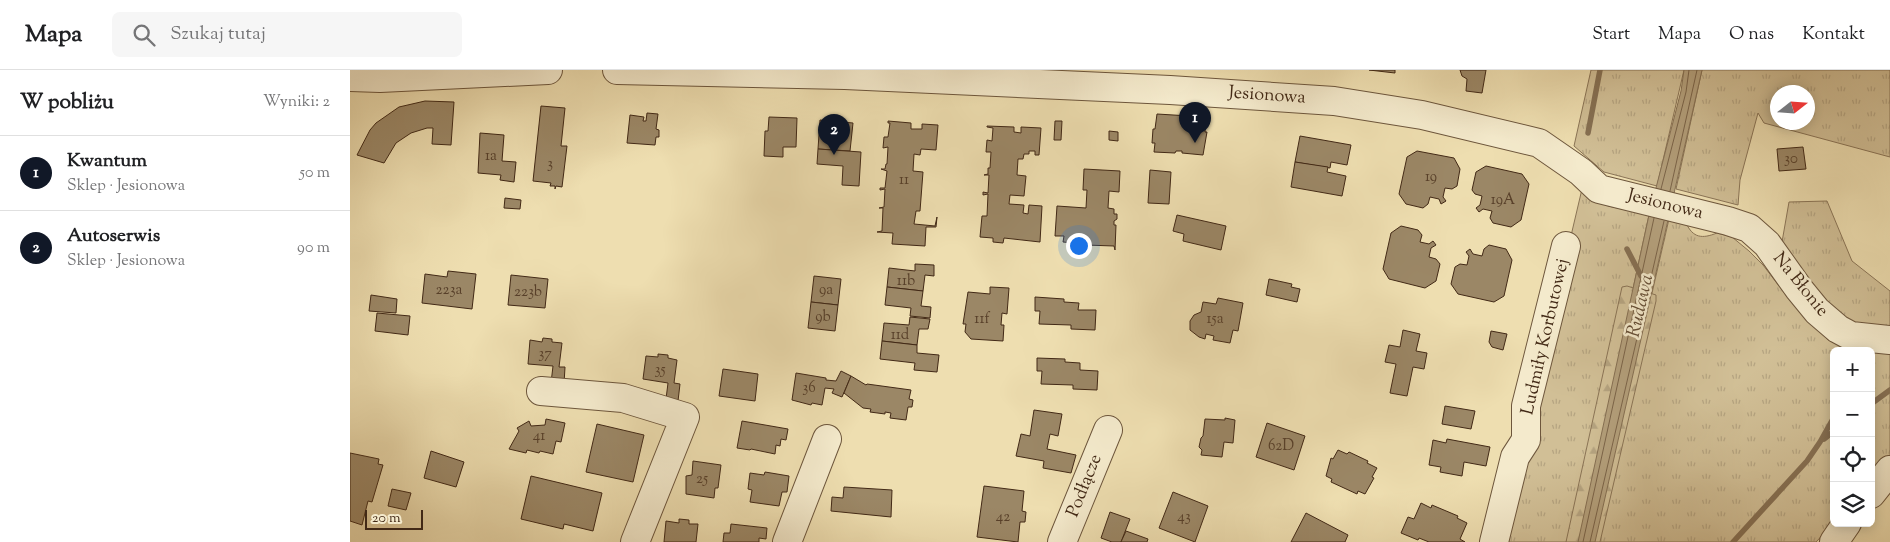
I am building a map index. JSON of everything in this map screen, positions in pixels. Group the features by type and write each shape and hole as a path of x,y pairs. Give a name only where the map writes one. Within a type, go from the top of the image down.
{"street":[{"path":"350,77 380,78 548,70"},
{"name":"Jesionowa","path":"617,70 845,72 1170,80 1334,101 1422,115 1539,143 1581,172 1599,188 1608,192 1728,220 1749,228 1767,244"},
{"name":"Na Błonie","path":"1767,244 1799,289 1817,310 1838,329 1851,336 1890,340"},
{"name":"Ludmiły Korbutowej","path":"1494,542 1515,457 1526,440 1526,406 1566,246"},
{"path":"541,391 623,398 685,417 635,542"},
{"name":"Podłącze","path":"1062,542 1108,430"},
{"path":"787,542 828,439"},
{"path":"1875,489 1890,470"},
{"path":"1834,542 1844,527"}],"green space":[{"path":"1591,70 1684,70 1657,186 1604,172 1574,146"},
{"path":"1702,70 1890,70 1890,157 1790,130 1815,130 1815,85 1770,85 1770,125 1764,123 1758,113 1740,180 1738,205 1676,189"},
{"path":"1582,189 1608,206 1649,215 1578,542 1499,542"},
{"path":"1827,201 1852,261 1890,291 1890,328 1852,324 1814,292 1782,242 1789,202"},
{"path":"1669,219 1686,223 1692,232 1698,236 1717,233 1732,237 1763,265 1792,303 1828,340 1859,347 1830,347 1830,527 1816,542 1595,542"},
{"path":"1627,286 1656,295 1656,301 1600,542 1566,542 1622,287"},
{"path":"1875,348 1890,349 1890,457 1875,477"}],"water":[{"name":"Rudawa","path":"1684,70 1702,70 1595,542 1578,542 1649,215 1681,91"}],"building":[{"path":"1369,70 1395,70 1395,73"},
{"path":"1460,70 1486,70 1482,93 1466,91 1467,79 1462,76"},
{"path":"425,101 454,102 451,145 432,144 433,128 427,128 411,133 396,143 384,163 357,155 370,130 376,123 399,107"},
{"path":"541,106 565,108 561,146 567,146 562,187 556,186 555,189 555,186 550,186 551,183 533,181"},
{"path":"647,113 658,114 656,129 659,130 659,137 656,137 655,145 627,143 630,115 644,117 643,121 646,121"},
{"path":"1157,114 1206,117 1205,132 1207,132 1203,155 1182,153 1182,151 1176,151 1175,153 1154,152 1155,143 1152,143 1153,129 1155,129"},
{"path":"769,117 797,118 796,147 783,147 783,157 764,156 765,131 768,131"},
{"path":"820,120 853,123 850,151 818,149"},
{"path":"888,121 911,123 911,129 922,129 922,124 938,125 936,150 921,149 920,155 914,154 913,171 923,172 920,211 916,211 914,224 935,226 937,217 936,227 926,227 925,246 892,244 893,233 877,232 882,231 883,208 879,208 884,207 885,189 880,190 880,188 885,188 887,171 881,169 885,169 887,164 888,147 883,148 884,137 888,137 890,123"},
{"path":"1055,121 1062,121 1061,140 1054,140"},
{"path":"987,126 1014,127 1014,132 1021,133 1021,127 1041,128 1039,155 1035,155 1035,151 1029,151 1029,154 1024,154 1023,159 1018,159 1017,175 1026,176 1024,196 1010,195 1009,204 1024,205 1023,213 1028,214 1029,205 1042,206 1040,242 1004,238 1003,243 993,242 993,238 980,237 982,216 987,216 988,194 983,195 983,192 988,193 989,175 984,175 988,174 988,168 990,168 991,152 986,152 987,140 992,141 993,128"},
{"path":"1109,131 1118,132 1118,141 1109,140"},
{"path":"480,133 504,135 502,161 516,162 514,182 500,180 501,175 478,173"},
{"path":"1300,136 1351,145 1347,165 1331,162 1330,168 1295,162"},
{"path":"1803,147 1806,169 1779,171 1777,149"},
{"path":"818,149 861,152 859,186 842,185 843,166 817,164"},
{"path":"1417,151 1454,158 1460,169 1457,186 1452,189 1445,188 1443,197 1446,201 1441,204 1439,199 1430,197 1428,204 1423,208 1406,204 1399,194 1407,157"},
{"path":"1295,162 1328,167 1327,172 1346,176 1342,196 1291,187"},
{"path":"1486,166 1522,174 1529,184 1521,220 1511,227 1493,223 1490,218 1492,211 1483,209 1479,212 1476,208 1480,205 1482,196 1475,194 1472,190 1476,172"},
{"path":"1084,169 1120,171 1119,192 1109,191 1108,208 1114,209 1114,214 1117,214 1117,219 1114,221 1114,225 1116,225 1115,250 1114,246 1063,242 1064,236 1055,236 1057,206 1086,208 1087,190 1083,190"},
{"path":"1150,170 1171,172 1169,204 1148,203"},
{"path":"505,198 521,200 520,209 504,208"},
{"path":"1177,215 1226,226 1221,250 1183,241 1184,234 1173,231"},
{"path":"1401,226 1418,230 1422,235 1420,242 1429,244 1433,241 1436,245 1431,248 1429,257 1436,259 1440,264 1436,281 1425,288 1389,279 1383,269 1391,233"},
{"path":"1489,245 1506,249 1512,260 1504,296 1494,302 1458,294 1451,284 1455,267 1460,264 1467,265 1469,256 1466,252 1470,249 1473,254 1482,256 1484,249"},
{"path":"915,264 934,265 934,276 925,275 923,291 887,287 889,268 915,271"},
{"path":"448,271 476,274 472,309 422,303 425,274 447,277"},
{"path":"511,275 548,279 545,308 508,305"},
{"path":"814,276 841,279 838,305 811,302"},
{"path":"1269,279 1292,284 1291,287 1300,289 1297,302 1266,295"},
{"path":"887,287 923,291 921,306 931,307 930,318 910,316 911,308 885,305"},
{"path":"990,287 1009,288 1007,314 1002,313 1001,325 1004,325 1003,341 971,339 965,332 966,324 963,324 968,292 990,294"},
{"path":"371,295 397,299 396,313 369,311"},
{"path":"1035,297 1064,299 1064,302 1079,303 1078,310 1096,310 1095,330 1071,329 1071,325 1039,324 1040,311 1035,311"},
{"path":"1218,298 1243,303 1238,331 1233,330 1230,343 1213,340 1214,336 1206,334 1205,339 1190,330 1190,321 1194,315 1201,312 1203,302 1216,304"},
{"path":"811,302 838,305 835,331 808,328"},
{"path":"377,313 410,316 408,335 375,331"},
{"path":"910,317 930,319 928,329 919,329 917,345 882,341 884,323 909,325"},
{"path":"1403,330 1420,334 1416,351 1427,353 1424,369 1413,367 1407,396 1390,393 1396,364 1385,362 1389,345 1400,347"},
{"path":"1491,331 1507,334 1503,350 1492,347 1489,342"},
{"path":"543,338 552,339 552,342 562,343 559,367 565,367 564,384 551,383 553,366 528,364 530,340 542,342"},
{"path":"882,341 917,345 917,353 939,355 937,372 914,370 915,363 880,359"},
{"path":"658,354 668,355 668,358 677,360 674,383 680,384 678,401 666,399 668,383 643,379 646,356 658,357"},
{"path":"1037,358 1065,359 1065,362 1080,363 1080,370 1098,371 1097,390 1073,389 1073,385 1041,384 1042,371 1037,371"},
{"path":"723,369 758,374 755,401 719,396"},
{"path":"841,371 851,376 842,397 832,393 834,389 825,388 822,405 812,403 811,405 792,400 796,373 836,381"},
{"path":"851,376 866,385 911,390 909,399 913,400 912,407 908,407 906,420 890,418 891,413 870,412 871,409 863,408 844,393"},
{"path":"1445,406 1475,411 1471,429 1442,424"},
{"path":"1034,410 1062,414 1058,436 1050,434 1047,449 1076,455 1071,473 1043,468 1044,461 1016,456 1021,434 1030,436"},
{"path":"1225,418 1235,420 1233,443 1224,442 1222,457 1201,455 1202,450 1199,447 1203,436 1205,419 1225,420"},
{"path":"546,419 565,423 561,442 556,441 553,454 527,450 526,453 509,449 519,431 517,428 529,421 531,426 545,425"},
{"path":"742,421 788,429 786,440 781,439 780,446 776,445 775,454 737,448"},
{"path":"1267,423 1305,436 1294,470 1256,457"},
{"path":"597,424 644,435 633,482 586,472"},
{"path":"1447,439 1490,447 1486,466 1464,462 1462,476 1440,472 1441,467 1429,465 1433,440 1446,443"},
{"path":"1338,450 1347,454 1349,452 1368,461 1367,463 1377,468 1365,494 1358,491 1357,494 1331,482 1332,479 1326,476 1331,458 1333,459"},
{"path":"431,451 464,462 456,487 424,478"},
{"path":"350,453 379,459 378,464 383,465 372,502 368,501 362,525 350,521"},
{"path":"693,461 721,465 718,488 715,488 714,498 686,494 686,476 692,475"},
{"path":"765,472 789,476 787,492 782,492 779,506 750,502 752,490 748,489 750,473 764,475"},
{"path":"531,476 602,493 593,531 564,524 563,529 521,519"},
{"path":"984,486 1024,491 1022,511 1026,512 1025,522 1020,522 1018,542 977,537"},
{"path":"844,487 892,490 891,517 831,511 832,497 843,498"},
{"path":"392,489 411,493 406,510 388,506"},
{"path":"1173,492 1208,506 1195,542 1159,528"},
{"path":"1421,503 1431,508 1432,505 1458,516 1457,518 1467,523 1460,539 1465,542 1429,542 1401,533 1408,517 1414,519"},
{"path":"1110,512 1130,519 1121,542 1112,542 1101,538"},
{"path":"1306,513 1348,535 1345,542 1291,542"},
{"path":"679,519 689,520 689,524 698,524 696,542 664,542 666,521 679,523"},
{"path":"731,524 767,528 766,539 759,538 759,542 723,542 724,533 730,533"},
{"path":"1126,531 1148,539 1147,542 1121,542"}],"waterway":[{"path":"1588,133 1600,70"},
{"name":"Rudawa","path":"1627,249 1641,276"},
{"path":"1875,401 1890,390"},
{"path":"1733,542 1807,461 1830,424"},
{"path":"1824,439 1830,434"}],"place":[{"name":"Kwantum","path":"1195,143"},
{"name":"Autoserwis","path":"834,155"}]}
